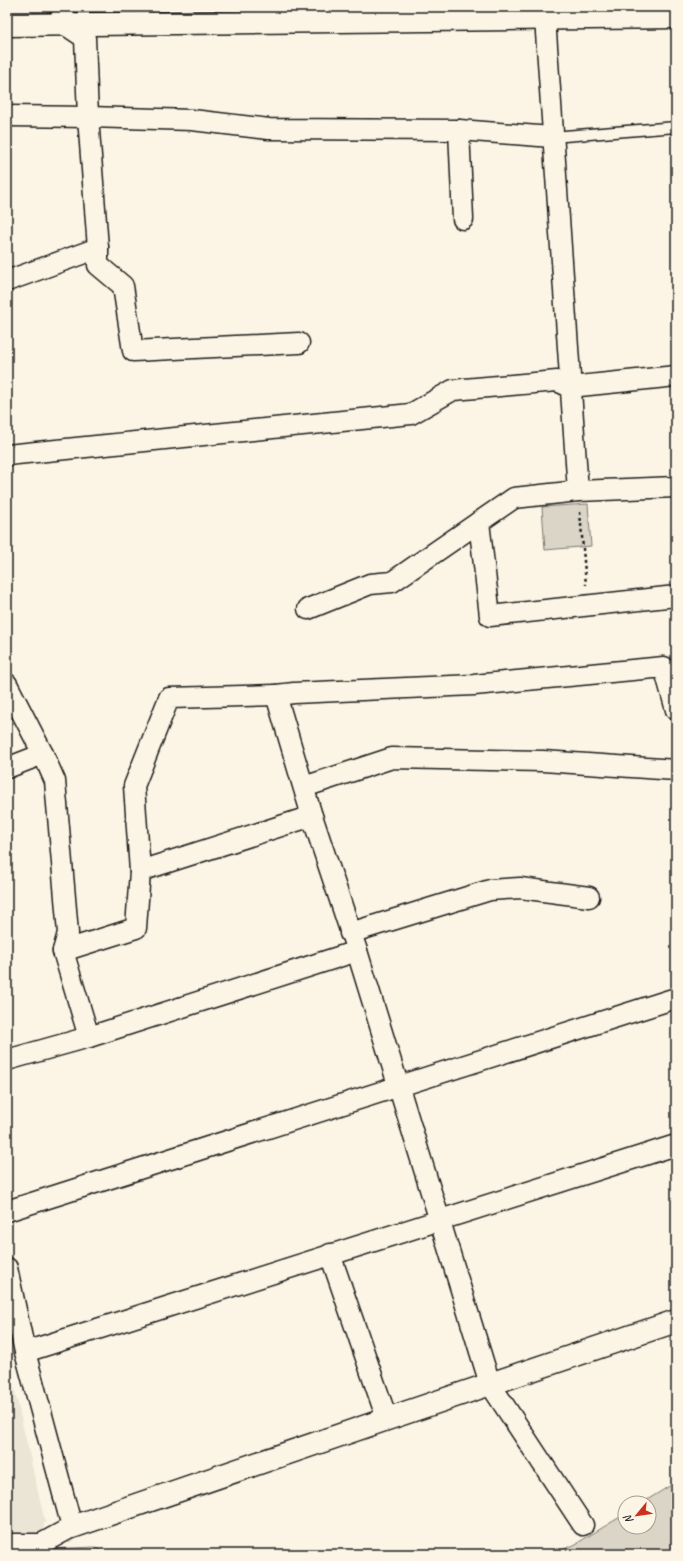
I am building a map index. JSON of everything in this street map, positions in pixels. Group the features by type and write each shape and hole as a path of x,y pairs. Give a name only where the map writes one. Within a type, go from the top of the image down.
{"main road":[{"path":"7,25 64,15 405,13 545,18 676,17"},
{"path":"72,1527 676,1321"}],"street":[{"path":"64,15 85,38 88,116 98,264 123,286 133,351 299,343"},
{"path":"545,18 552,137 578,491"},
{"path":"7,116 88,116 192,120 269,129 459,130 552,137"},
{"path":"459,130 463,219"},
{"path":"7,281 98,248"},
{"path":"7,455 411,414 453,390 557,381 570,387 676,376"},
{"path":"308,609 370,584 392,582 514,498 578,491 676,487"},
{"path":"479,522 490,616 676,596"},
{"path":"64,951 136,928 140,871 134,786 169,698 276,695 474,685 670,667 676,710"},
{"path":"7,684 43,754 54,781 68,933 64,951 89,1037"},
{"path":"276,695 312,816 354,942 490,1384 583,1525"},
{"path":"7,768 43,754"},
{"path":"304,787 392,758 543,761 676,770"},
{"path":"140,871 312,816"},
{"path":"7,1060 89,1037 354,942 490,890 520,888 589,897"},
{"path":"7,1211 676,998"},
{"path":"25,1352 676,1145"},
{"path":"330,1254 387,1419"},
{"path":"7,1268 25,1352 72,1527 42,1544 7,1544"}],"lane":[{"path":"552,137 676,127"}],"path":[{"path":"578,491 588,605"},
{"path":"666,1554 676,1548"}],"shaded area":[{"path":"588,504 591,546 545,550 542,507"},
{"path":"7,1357 45,1522 42,1532 36,1538 7,1537"},
{"path":"676,1482 676,1554 552,1554 574,1545 617,1519 617,1535 657,1535 657,1495 655,1495"},
{"path":"95,1547 107,1554 7,1554 7,1551"}]}
